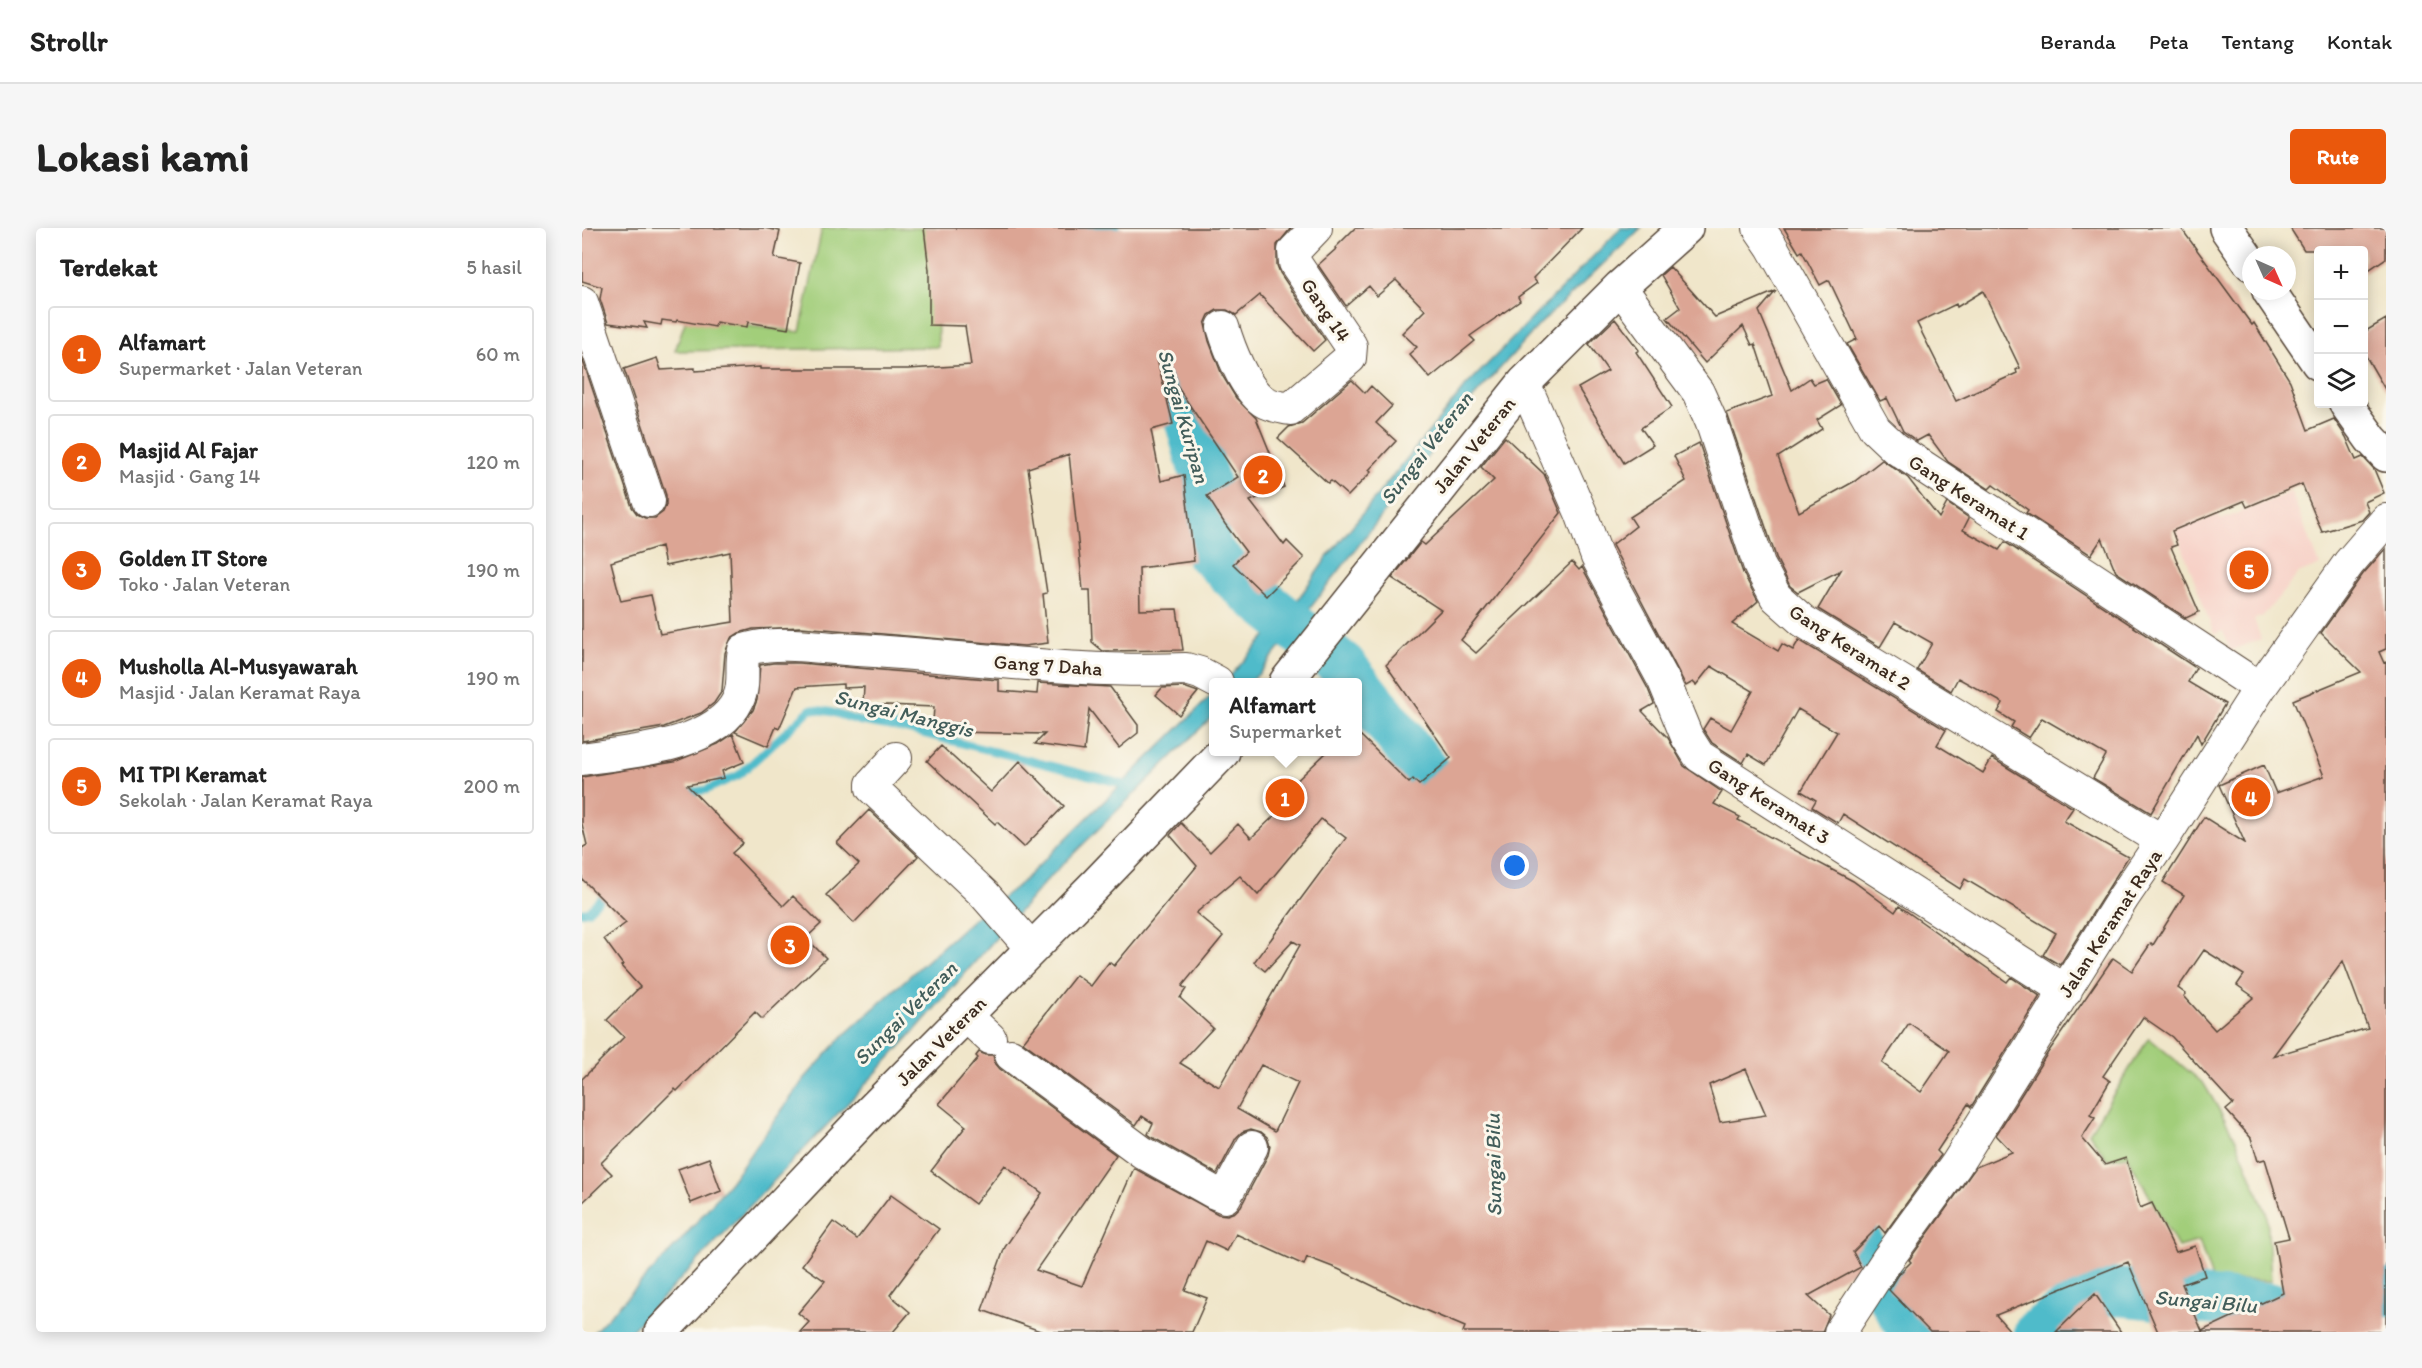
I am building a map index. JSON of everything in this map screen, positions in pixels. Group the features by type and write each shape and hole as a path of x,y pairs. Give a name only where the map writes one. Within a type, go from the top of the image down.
{"main road":[{"name":"Jalan Veteran","path":"1293,675 1524,383 1620,287 1686,228"},
{"path":"2226,228 2242,251"},
{"path":"2276,300 2314,356"},
{"path":"2349,408 2386,456"},
{"name":"Jalan Veteran","path":"661,1332 965,1015 1024,939 1219,756"}],"street":[{"name":"Gang 14","path":"1223,327 1231,353 1246,380 1262,400 1277,407 1290,409 1350,358 1351,346 1295,262 1294,251 1316,228"},
{"name":"Gang Keramat 1","path":"1759,228 1772,246 1875,429 1895,448 2260,688"},
{"name":"Gang Keramat 2","path":"1620,287 1698,392 1711,421 1760,567 1776,597 1803,621 2162,842"},
{"path":"582,302 649,501"},
{"name":"Gang Keramat 3","path":"1524,383 1581,513 1597,557 1664,681 1687,737 1699,756 2066,992"},
{"name":"Jalan Keramat Raya","path":"1840,1332 1887,1260 1956,1165 2066,992 2122,898 2162,842 2260,688 2349,563 2386,519"},
{"name":"Gang 7 Daha","path":"582,759 682,741 711,730 730,713 738,700 745,649 775,645 875,651 1094,670 1186,669 1209,678"},
{"path":"896,758 872,784 872,788 984,894 1024,939"},
{"path":"965,1015 1000,1046 1142,1152 1215,1193 1225,1197 1252,1147"}],"shaded area":[{"path":"2291,492 2320,565 2298,574 2263,616 2254,619 2261,639 2230,651 2223,631 2214,634 2176,530 2218,515 2221,520"}],"green space":[{"path":"822,228 936,228 938,347 675,351 686,319 800,332"},
{"path":"2149,1038 2204,1084 2235,1137 2267,1215 2271,1281 2212,1279 2199,1241 2178,1247 2127,1156 2107,1159 2089,1133"}],"water":[{"name":"Sungai Veteran","path":"1621,228 1641,228 1540,324 1468,404 1260,673 1254,678 1229,678 1297,601 1328,556 1465,387"},
{"name":"Sungai Veteran","path":"1209,698 1209,720 1045,882 849,1102 630,1332 594,1332 683,1238 731,1181 805,1078 843,1036 972,920 1020,884"}],"building":[{"path":"582,228 764,228 780,231 774,258 800,263 788,329 748,322 747,327 716,322 715,327 677,320 676,322 662,320 661,325 644,322 647,328 608,323 600,299 602,287 582,281"},
{"path":"924,228 1291,228 1277,245 1277,265 1325,340 1313,351 1260,295 1236,315 1227,310 1217,310 1209,315 1205,324 1222,375 1236,398 1256,418 1284,487 1250,501 1284,545 1287,541 1304,558 1266,596 1233,564 1246,552 1207,496 1238,477 1156,355 1173,424 1151,430 1161,481 1184,475 1194,561 1139,568 1140,610 1177,609 1183,650 1103,651 1092,642 1090,590 1083,590 1069,454 1028,468 1047,593 1043,594 1048,643 1024,646 801,627 753,629 731,638 725,653 722,691 714,703 701,713 664,727 582,741 582,358 632,507 637,514 645,518 655,518 663,512 666,495 624,369 657,358 661,370 695,368 695,371 760,367 760,369 908,369 971,365 965,326 929,325 929,270","holes":["661,546 665,566 730,552 733,622 660,634 651,595 621,601 611,562"]},
{"path":"1355,228 1582,228 1533,278 1537,283 1518,297 1520,301 1470,336 1475,341 1430,378 1409,354 1417,347 1402,333 1425,310 1396,280 1377,296 1369,286 1346,306 1318,265"},
{"path":"1784,228 2181,228 2252,325 2254,323 2290,381 2308,430 2334,419 2346,437 2356,460 2363,457 2374,469 2384,493 2365,502 2369,512 2362,520 2322,532 2302,484 2247,507 2244,501 2172,531 2177,545 2171,547 2199,612 2186,618 2116,572 2102,538 2091,555 2026,513 2028,510 1993,485 1989,489 1948,462 1928,435 1917,441 1903,431 1887,398 1880,401 1847,344 1857,339 1829,280 1820,285 1802,251 1799,253","holes":["1983,291 2020,368 2016,370 2017,373 1956,401 1917,323 1956,304 1957,307"]},
{"path":"2290,228 2386,228 2386,258 2368,270 2368,246 2314,246 2314,250 2304,250"},
{"path":"1670,267 1715,317 1776,291 1759,311 1792,390 1810,378 1814,384 1826,379 1841,405 1817,420 1822,429 1778,457 1799,512 1855,481 1882,460 1908,478 1939,518 1947,503 1969,518 1963,530 1999,550 2005,542 2196,668 2188,682 2225,704 2201,744 2197,734 2151,813 2093,778 2106,755 2042,718 2029,738 2011,727 2014,722 1998,712 2003,703 1958,678 1951,691 1917,670 1932,643 1895,622 1880,647 1818,609 1841,570 1798,592 1790,586 1777,560 1727,413 1772,396 1755,344 1752,345 1743,326 1705,363 1667,318 1680,308 1661,275"},
{"path":"1615,319 1639,350 1636,352 1672,407 1641,428 1653,445 1624,463 1578,388 1608,371 1589,344"},
{"path":"2386,319 2386,391 2368,360 2368,330"},
{"path":"1352,380 1365,393 1371,386 1392,406 1376,423 1396,441 1348,496 1331,481 1328,483 1278,438 1289,427 1302,423"},
{"path":"1505,437 1544,474 1561,513 1461,640 1476,653 1572,562 1579,570 1582,567 1648,689 1654,704 1642,711 1668,738 1684,766 1722,792 1714,804 1740,817 1738,820 1853,881 1895,912 1899,906 2007,982 2011,977 2040,996 1971,1107 1968,1104 1937,1151 1941,1155 1885,1233 1879,1226 1853,1252 1861,1267 1808,1296 1829,1315 1822,1332 1463,1332 1465,1327 1408,1303 1338,1269 1307,1257 1304,1265 1236,1234 1227,1251 1206,1241 1185,1290 1207,1298 1192,1332 1043,1332 982,1310 1005,1247 1042,1193 1005,1165 975,1204 931,1171 966,1126 939,1104 978,1058 976,1056 979,1052 993,1055 1000,1069 1116,1155 1036,1270 1082,1286 1134,1168 1218,1214 1227,1215 1235,1212 1241,1206 1268,1155 1270,1146 1267,1137 1261,1132 1251,1129 1242,1132 1236,1138 1217,1174 1148,1134 1153,1123 1142,1116 1136,1125 1023,1042 1076,975 1091,986 1109,962 1114,966 1197,866 1170,835 1181,823 1210,852 1238,824 1251,838 1294,797 1287,790 1323,756 1362,756 1362,737 1409,783 1413,779 1419,785 1451,758 1386,665 1441,610 1392,578 1421,542 1425,545 1494,480 1481,467","holes":["1321,819 1346,838 1254,962 1265,971 1293,941 1300,945 1219,1087 1180,1063 1213,1028 1180,998 1186,989 1182,986 1223,936 1196,913 1240,876 1258,895","1909,1023 1949,1051 1921,1092 1882,1063","1261,1065 1298,1083 1275,1131 1237,1109","1746,1069 1766,1115 1720,1122 1709,1085"]},
{"path":"1699,443 1743,573 1758,601 1732,624 1778,651 1782,644 1793,650 1799,640 1946,730 1937,745 1983,773 1992,758 2073,808 2064,821 2128,857 2060,965 2043,955 2056,933 1965,879 1960,889 1843,814 1838,823 1812,807 1816,800 1801,791 1837,732 1798,709 1766,765 1748,754 1743,763 1712,743 1703,729 1710,718 1731,730 1753,691 1711,666 1696,685 1693,682 1686,686 1612,545 1636,526 1630,517 1686,481 1674,456"},
{"path":"2386,548 2386,649 2379,652 2384,663 2386,662 2386,1332 2158,1332 2128,1262 1996,1315 2011,1332 1930,1332 1889,1290 1976,1167 2012,1152 1996,1135 2047,1054 2113,958 2132,971 2151,943 2153,945 2184,895 2163,882 2204,817 2245,843 2219,785 2264,765 2276,793 2324,776 2293,700 2361,672 2321,633 2363,574","holes":["2204,950 2244,975 2237,985 2254,997 2215,1030 2184,996 2186,994 2178,988","2343,961 2368,1028 2273,1056","2143,1017 2172,1037 2233,1104 2226,1110 2251,1138 2258,1161 2265,1159 2289,1238 2274,1241 2283,1293 2202,1331 2182,1284 2205,1276 2195,1246 2176,1252 2152,1203 2140,1208 2126,1158 2105,1165 2082,1138 2095,1118 2090,1115 2110,1081 2103,1076"]},
{"path":"799,663 999,680 999,691 1037,694 1038,683 1110,687 1138,725 1138,733 1119,748 1089,709 1084,751 1035,744 1045,734 955,732 962,723 933,722 934,707 863,704 864,687 843,688 843,684 797,687 779,729 776,727 768,746 735,732 753,710 757,700 760,665"},
{"path":"1184,687 1198,692 1179,715 1156,695 1162,688"},
{"path":"733,734 744,762 722,771 724,778 687,785 743,843 732,853 783,906 793,896 821,924 806,938 826,958 762,1019 755,1012 601,1163 612,1174 582,1203 582,1079 624,1037 607,1020 640,987 621,966 623,965 604,939 626,923 582,879 582,848 587,845 582,824 582,777 674,762 718,744"},
{"path":"941,746 991,792 1020,761 1064,806 1024,847 997,822 995,824 927,761"},
{"path":"869,810 918,856 854,923 826,895 859,864 837,843"},
{"path":"709,1158 721,1191 691,1203 678,1169"},
{"path":"891,1195 939,1229 890,1295 910,1312 893,1332 800,1332 809,1322 798,1313 825,1281 802,1265 833,1222 857,1239"},
{"path":"2095,1294 2121,1332 2056,1332"}],"waterway":[{"name":"Sungai Kuripan","path":"1094,228 1117,275 1133,298 1154,319 1176,375 1206,484 1203,524 1209,552 1248,590 1343,666 1352,678"},
{"name":"Sungai Kuripan","path":"1362,690 1433,780 1475,824"},
{"name":"Sungai Manggis","path":"685,793 706,790 739,775 811,709 905,729 1131,786"},
{"name":"Sungai Manggis","path":"582,912 588,911 609,890"},
{"name":"Sungai Bilu","path":"1827,1189 1906,1321 1917,1332"},
{"name":"Sungai Bilu","path":"2038,1332 2097,1290 2282,1308 2386,1293"}],"place":[{"name":"Masjid Al Fajar","path":"1263,475"},
{"name":"MI TPI Keramat","path":"2249,570"},
{"name":"Musholla Al-Musyawarah","path":"2251,797"},
{"name":"Alfamart","path":"1285,798"},
{"name":"Golden IT Store","path":"790,945"}]}
